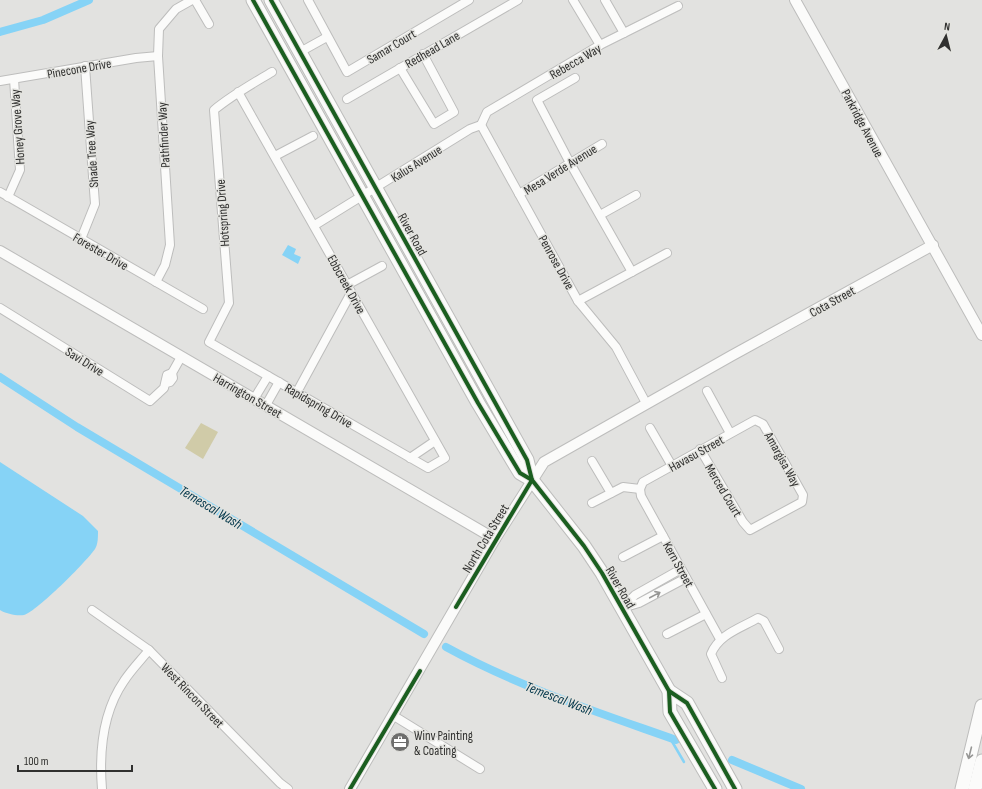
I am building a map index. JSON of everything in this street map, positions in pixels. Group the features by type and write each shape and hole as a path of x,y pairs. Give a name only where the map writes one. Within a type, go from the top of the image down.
{"main road":[{"name":"River Road","path":"253,0 478,403 520,473 532,480 584,546 602,573 669,691 687,703 735,789"},
{"name":"River Road","path":"271,0 527,460 532,480"},
{"name":"River Road","path":"669,691 670,712 714,786"},
{"path":"962,789 982,706"},
{"path":"975,789 982,761"}],"street":[{"name":"Pathfinder Way","path":"156,282 165,265 170,245 158,56 159,29 176,9 192,0"},
{"path":"195,0 209,24"},
{"name":"Samar Court","path":"308,0 347,72 469,0"},
{"name":"Redhead Lane","path":"347,99 422,54 518,0"},
{"path":"573,0 600,46"},
{"path":"605,0 624,33"},
{"name":"Parkridge Avenue","path":"795,0 880,156 933,246 982,335"},
{"name":"Rebecca Way","path":"481,125 488,112 600,46 678,6"},
{"path":"300,52 327,37"},
{"path":"400,68 434,124 454,112 422,54"},
{"name":"Pinecone Drive","path":"0,81 85,66 158,56"},
{"name":"Shade Tree Way","path":"81,239 95,204 85,66"},
{"path":"238,92 272,72"},
{"path":"575,78 537,100 570,163 632,272"},
{"name":"Honey Grove Way","path":"8,197 20,170 14,79"},
{"name":"Ebbcreek Drive","path":"238,92 315,225 351,293 445,458 428,468"},
{"name":"Hotspring Drive","path":"209,342 229,303 214,110 238,92"},
{"name":"Kalus Avenue","path":"315,225 470,129 481,125"},
{"name":"Penrose Drive","path":"481,125 578,301 616,347 646,403"},
{"path":"275,156 313,136"},
{"name":"Mesa Verde Avenue","path":"519,194 602,144"},
{"name":"Forester Drive","path":"0,192 203,309"},
{"path":"600,215 636,195"},
{"name":"Cota Street","path":"731,356 933,246"},
{"name":"Harrington Street","path":"0,251 495,539"},
{"path":"578,301 667,253"},
{"path":"347,285 382,266"},
{"path":"297,392 351,293"},
{"name":"Savi Drive","path":"0,308 150,401 160,394 166,383 170,382 173,378 172,373 181,357"},
{"name":"Rapidspring Drive","path":"209,342 428,468"},
{"name":"North Cota Street","path":"350,789 394,716 495,539 544,462 731,356"},
{"path":"254,399 268,376"},
{"path":"266,405 279,382"},
{"path":"707,391 730,433"},
{"name":"Havasu Street","path":"640,489 643,482 700,449 755,420"},
{"name":"Amargisa Way","path":"750,530 802,502 803,495 763,424 755,420"},
{"path":"650,428 672,466"},
{"path":"410,458 435,441"},
{"name":"Merced Court","path":"700,449 743,522 750,530"},
{"path":"592,461 611,493"},
{"path":"592,503 623,487 640,489"},
{"name":"Kern Street","path":"640,489 640,496 720,639"},
{"path":"623,557 663,536"},
{"path":"622,608 635,595 681,569"},
{"path":"622,608 639,603 686,578"},
{"name":"West Rincon Street","path":"92,610 149,650 280,783 288,789"},
{"path":"667,634 706,614"},
{"path":"722,678 711,654 720,639 758,618 764,621 779,649"},
{"path":"102,789 101,745 106,722 124,682 149,650"},
{"path":"394,716 480,769"}],"shaded area":[{"path":"201,423 218,432 203,459 185,448"}],"water":[{"path":"288,245 296,249 294,254 301,257 298,264 282,255"},
{"path":"0,462 83,516 98,531 97,545 90,555 50,596 24,615 5,613 0,610"}],"waterway":[{"path":"0,32 43,20 89,0"},
{"name":"Temescal Wash","path":"0,377 77,427 424,634"},
{"name":"Temescal Wash","path":"446,647 530,687 676,740"},
{"path":"670,738 684,762"},
{"name":"Temescal Wash","path":"732,760 801,789"}],"cycle path":[{"path":"253,0 478,403 520,473 532,480"},
{"path":"271,0 527,460 532,480 584,546 602,573 669,691 670,712 715,789"},
{"path":"456,607 532,480"},
{"path":"350,789 420,671"},
{"path":"669,691 687,703 735,789"}],"place":[{"name":"Winv Painting & Coating","path":"400,742"}]}
